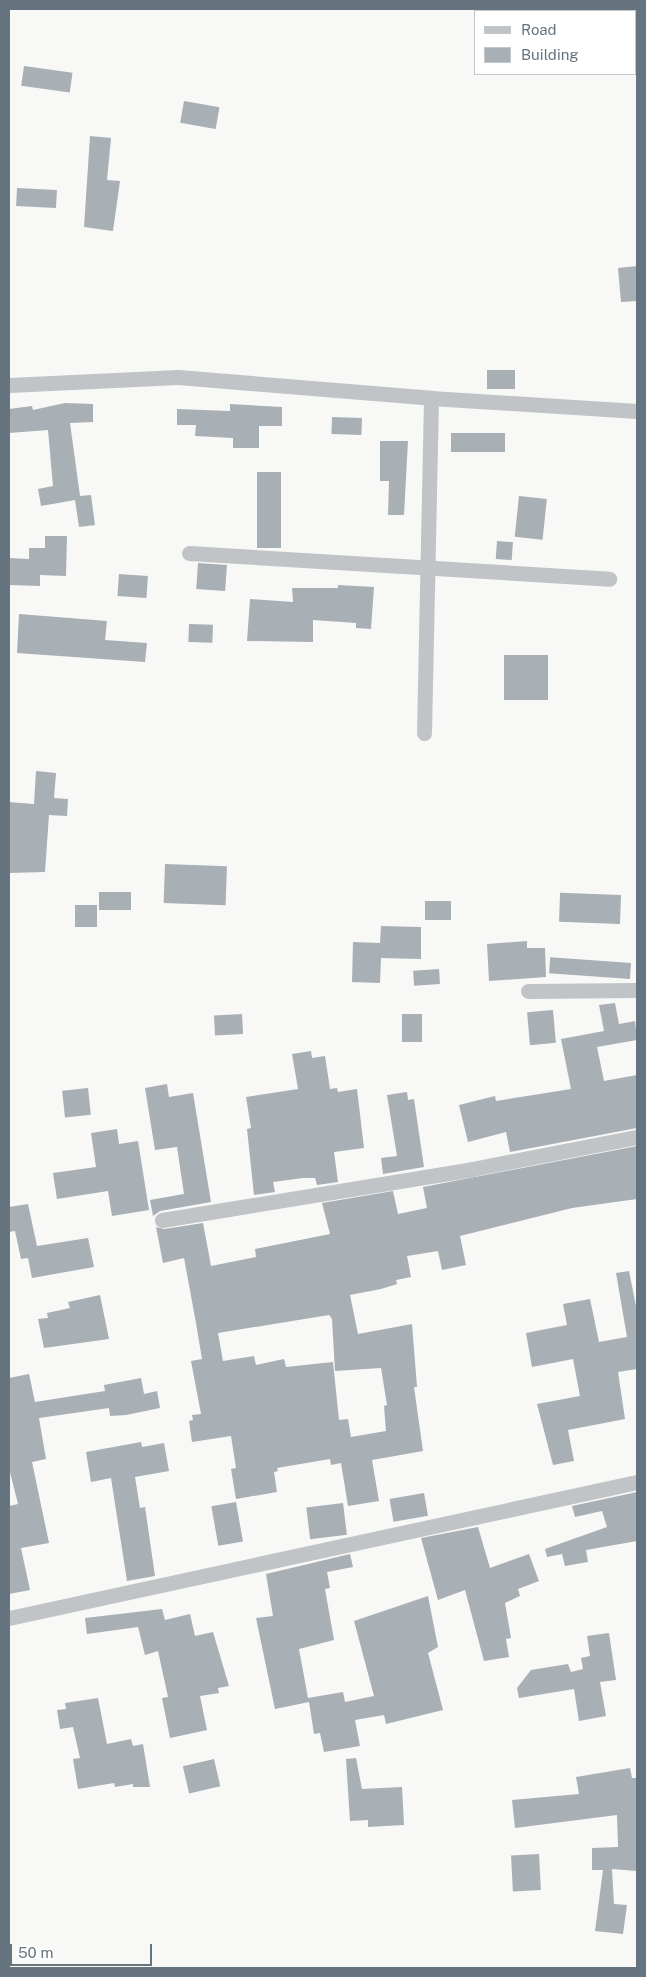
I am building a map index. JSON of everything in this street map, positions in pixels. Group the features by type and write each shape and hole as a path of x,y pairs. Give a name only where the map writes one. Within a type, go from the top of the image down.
{"street":[{"path":"9,385 178,377 431,398 637,410"},
{"path":"424,733 431,398"},
{"path":"188,553 610,579"},
{"path":"528,990 637,990"},
{"path":"162,1220 472,1169 637,1137"},
{"path":"9,1618 637,1482"}],"building":[{"path":"24,66 73,73 70,93 21,86"},
{"path":"184,101 219,107 216,129 180,123"},
{"path":"90,136 111,138 107,180 120,181 113,231 84,227"},
{"path":"17,188 57,190 56,208 16,206"},
{"path":"637,266 637,301 621,302 618,268"},
{"path":"487,370 515,370 515,389 487,389"},
{"path":"65,403 93,404 93,422 70,423 80,496 91,495 95,525 79,527 75,500 41,506 38,489 53,486 48,430 9,433 9,409 32,406 33,410"},
{"path":"230,404 282,407 282,426 259,426 259,448 233,448 233,438 195,436 196,425 177,425 177,409 230,411"},
{"path":"332,417 362,418 361,435 331,434"},
{"path":"451,433 505,433 505,452 451,452"},
{"path":"380,441 408,441 404,515 388,515 389,481 380,481"},
{"path":"257,472 281,472 281,548 257,548"},
{"path":"519,496 547,499 543,540 515,537"},
{"path":"45,536 67,536 66,576 40,575 40,586 9,585 9,558 29,559 29,548 45,548"},
{"path":"497,541 513,542 512,560 496,559"},
{"path":"198,563 227,565 225,591 196,589"},
{"path":"119,574 148,576 146,598 117,596"},
{"path":"338,585 374,587 371,629 356,628 356,623 313,620 313,642 247,641 250,599 293,602 292,588 338,588"},
{"path":"19,614 107,621 105,640 147,643 145,662 17,653"},
{"path":"189,624 213,625 212,643 188,642"},
{"path":"504,655 548,655 548,700 504,700"},
{"path":"36,771 56,773 54,798 68,799 67,816 49,815 45,872 9,873 9,802 34,804"},
{"path":"165,864 227,866 226,905 164,903"},
{"path":"99,892 131,892 131,910 99,910"},
{"path":"560,893 621,895 620,924 559,922"},
{"path":"425,901 451,901 451,920 425,920"},
{"path":"75,905 97,905 97,927 75,927"},
{"path":"381,926 421,927 421,959 381,958 380,983 352,982 353,942 380,943"},
{"path":"527,941 527,948 545,948 546,977 489,981 487,944"},
{"path":"550,957 631,963 630,979 549,973"},
{"path":"439,969 440,984 414,986 413,971"},
{"path":"615,1003 619,1024 635,1021 637,1040 597,1047 604,1081 637,1075 637,1128 510,1152 506,1132 468,1142 459,1105 495,1096 496,1101 571,1089 561,1039 604,1031 599,1005"},
{"path":"553,1010 556,1043 530,1045 527,1012"},
{"path":"242,1014 243,1034 215,1035 214,1015"},
{"path":"402,1014 422,1014 422,1042 402,1042"},
{"path":"311,1051 312,1058 325,1056 330,1089 337,1088 338,1092 357,1089 364,1148 334,1152 338,1182 317,1185 315,1178 303,1178 273,1182 275,1192 254,1195 247,1129 251,1128 246,1097 298,1089 292,1054"},
{"path":"167,1084 169,1097 193,1093 211,1202 160,1211 153,1216 150,1200 184,1194 177,1147 155,1150 145,1088"},
{"path":"88,1088 91,1115 65,1118 62,1091"},
{"path":"407,1092 408,1100 414,1099 424,1167 383,1174 381,1158 397,1156 387,1095"},
{"path":"117,1129 119,1144 138,1141 149,1210 112,1216 108,1191 57,1199 53,1173 96,1167 91,1133"},
{"path":"637,1146 637,1199 572,1208 460,1236 466,1265 442,1270 438,1251 407,1256 411,1277 396,1280 397,1284 381,1289 350,1295 358,1334 412,1324 417,1387 414,1387 423,1451 372,1460 379,1501 348,1506 341,1463 331,1465 330,1459 277,1468 278,1471 274,1472 277,1492 236,1499 231,1469 236,1468 231,1436 192,1442 189,1421 193,1420 192,1415 201,1414 191,1361 202,1359 196,1323 184,1258 163,1263 156,1227 164,1229 203,1223 211,1266 256,1257 255,1249 330,1234 322,1203 393,1191 398,1214 427,1208 423,1187","holes":["329,1315 332,1319 335,1371 381,1368 387,1405 384,1406 386,1431 351,1437 348,1419 339,1420 333,1362 286,1367 284,1359 256,1365 254,1356 223,1361 218,1333"]},
{"path":"28,1204 37,1246 88,1238 94,1267 32,1278 28,1258 21,1259 15,1231 9,1232 9,1207"},
{"path":"629,1271 637,1311 637,1369 618,1372 625,1419 568,1430 574,1461 553,1465 537,1404 580,1396 573,1359 532,1367 526,1333 567,1325 563,1304 590,1299 599,1342 627,1337 616,1273"},
{"path":"100,1295 109,1339 44,1348 38,1319 48,1318 47,1313 70,1308 68,1302"},
{"path":"29,1374 35,1402 105,1391 104,1385 141,1378 144,1394 157,1391 160,1408 126,1415 110,1416 109,1408 39,1418 46,1459 32,1462 49,1543 21,1548 30,1590 9,1594 9,1506 18,1504 9,1468 9,1378"},
{"path":"141,1442 142,1447 164,1443 169,1471 135,1477 140,1508 145,1507 155,1576 127,1581 111,1478 91,1482 86,1452"},
{"path":"637,1492 637,1541 586,1550 588,1562 565,1566 562,1554 547,1557 545,1549 607,1527 602,1511 575,1517 572,1506"},
{"path":"424,1493 428,1516 394,1522 390,1499"},
{"path":"236,1502 243,1541 218,1546 211,1506"},
{"path":"343,1503 347,1535 310,1539 306,1508"},
{"path":"478,1527 490,1568 529,1554 539,1581 518,1589 520,1596 505,1603 511,1638 506,1639 509,1657 484,1661 465,1590 438,1600 421,1538"},
{"path":"350,1554 353,1567 327,1572 330,1588 325,1589 334,1640 299,1649 308,1698 343,1692 345,1702 374,1696 354,1621 428,1596 438,1647 428,1653 443,1710 386,1724 384,1715 355,1720 360,1746 324,1752 320,1733 314,1734 309,1702 275,1709 256,1618 273,1616 266,1574"},
{"path":"162,1609 165,1620 190,1614 195,1636 213,1632 229,1686 218,1688 219,1693 200,1696 207,1730 170,1738 162,1698 168,1697 158,1651 145,1655 138,1627 87,1634 85,1618"},
{"path":"609,1633 616,1680 600,1682 606,1716 579,1721 574,1689 519,1698 517,1688 531,1670 568,1664 571,1672 583,1669 581,1658 590,1656 587,1636"},
{"path":"98,1698 107,1744 131,1739 133,1746 143,1744 150,1787 133,1787 133,1784 115,1787 114,1783 78,1789 73,1759 80,1758 73,1727 60,1729 57,1710 66,1709 65,1703"},
{"path":"356,1758 362,1789 402,1787 404,1825 368,1827 368,1820 350,1821 346,1759"},
{"path":"214,1759 220,1786 189,1793 183,1766"},
{"path":"630,1768 632,1778 637,1778 637,1871 612,1869 614,1904 627,1905 623,1934 595,1931 603,1870 592,1870 592,1848 618,1847 617,1815 515,1828 512,1800 579,1794 576,1777"},
{"path":"539,1854 541,1890 513,1891 511,1855"}]}
